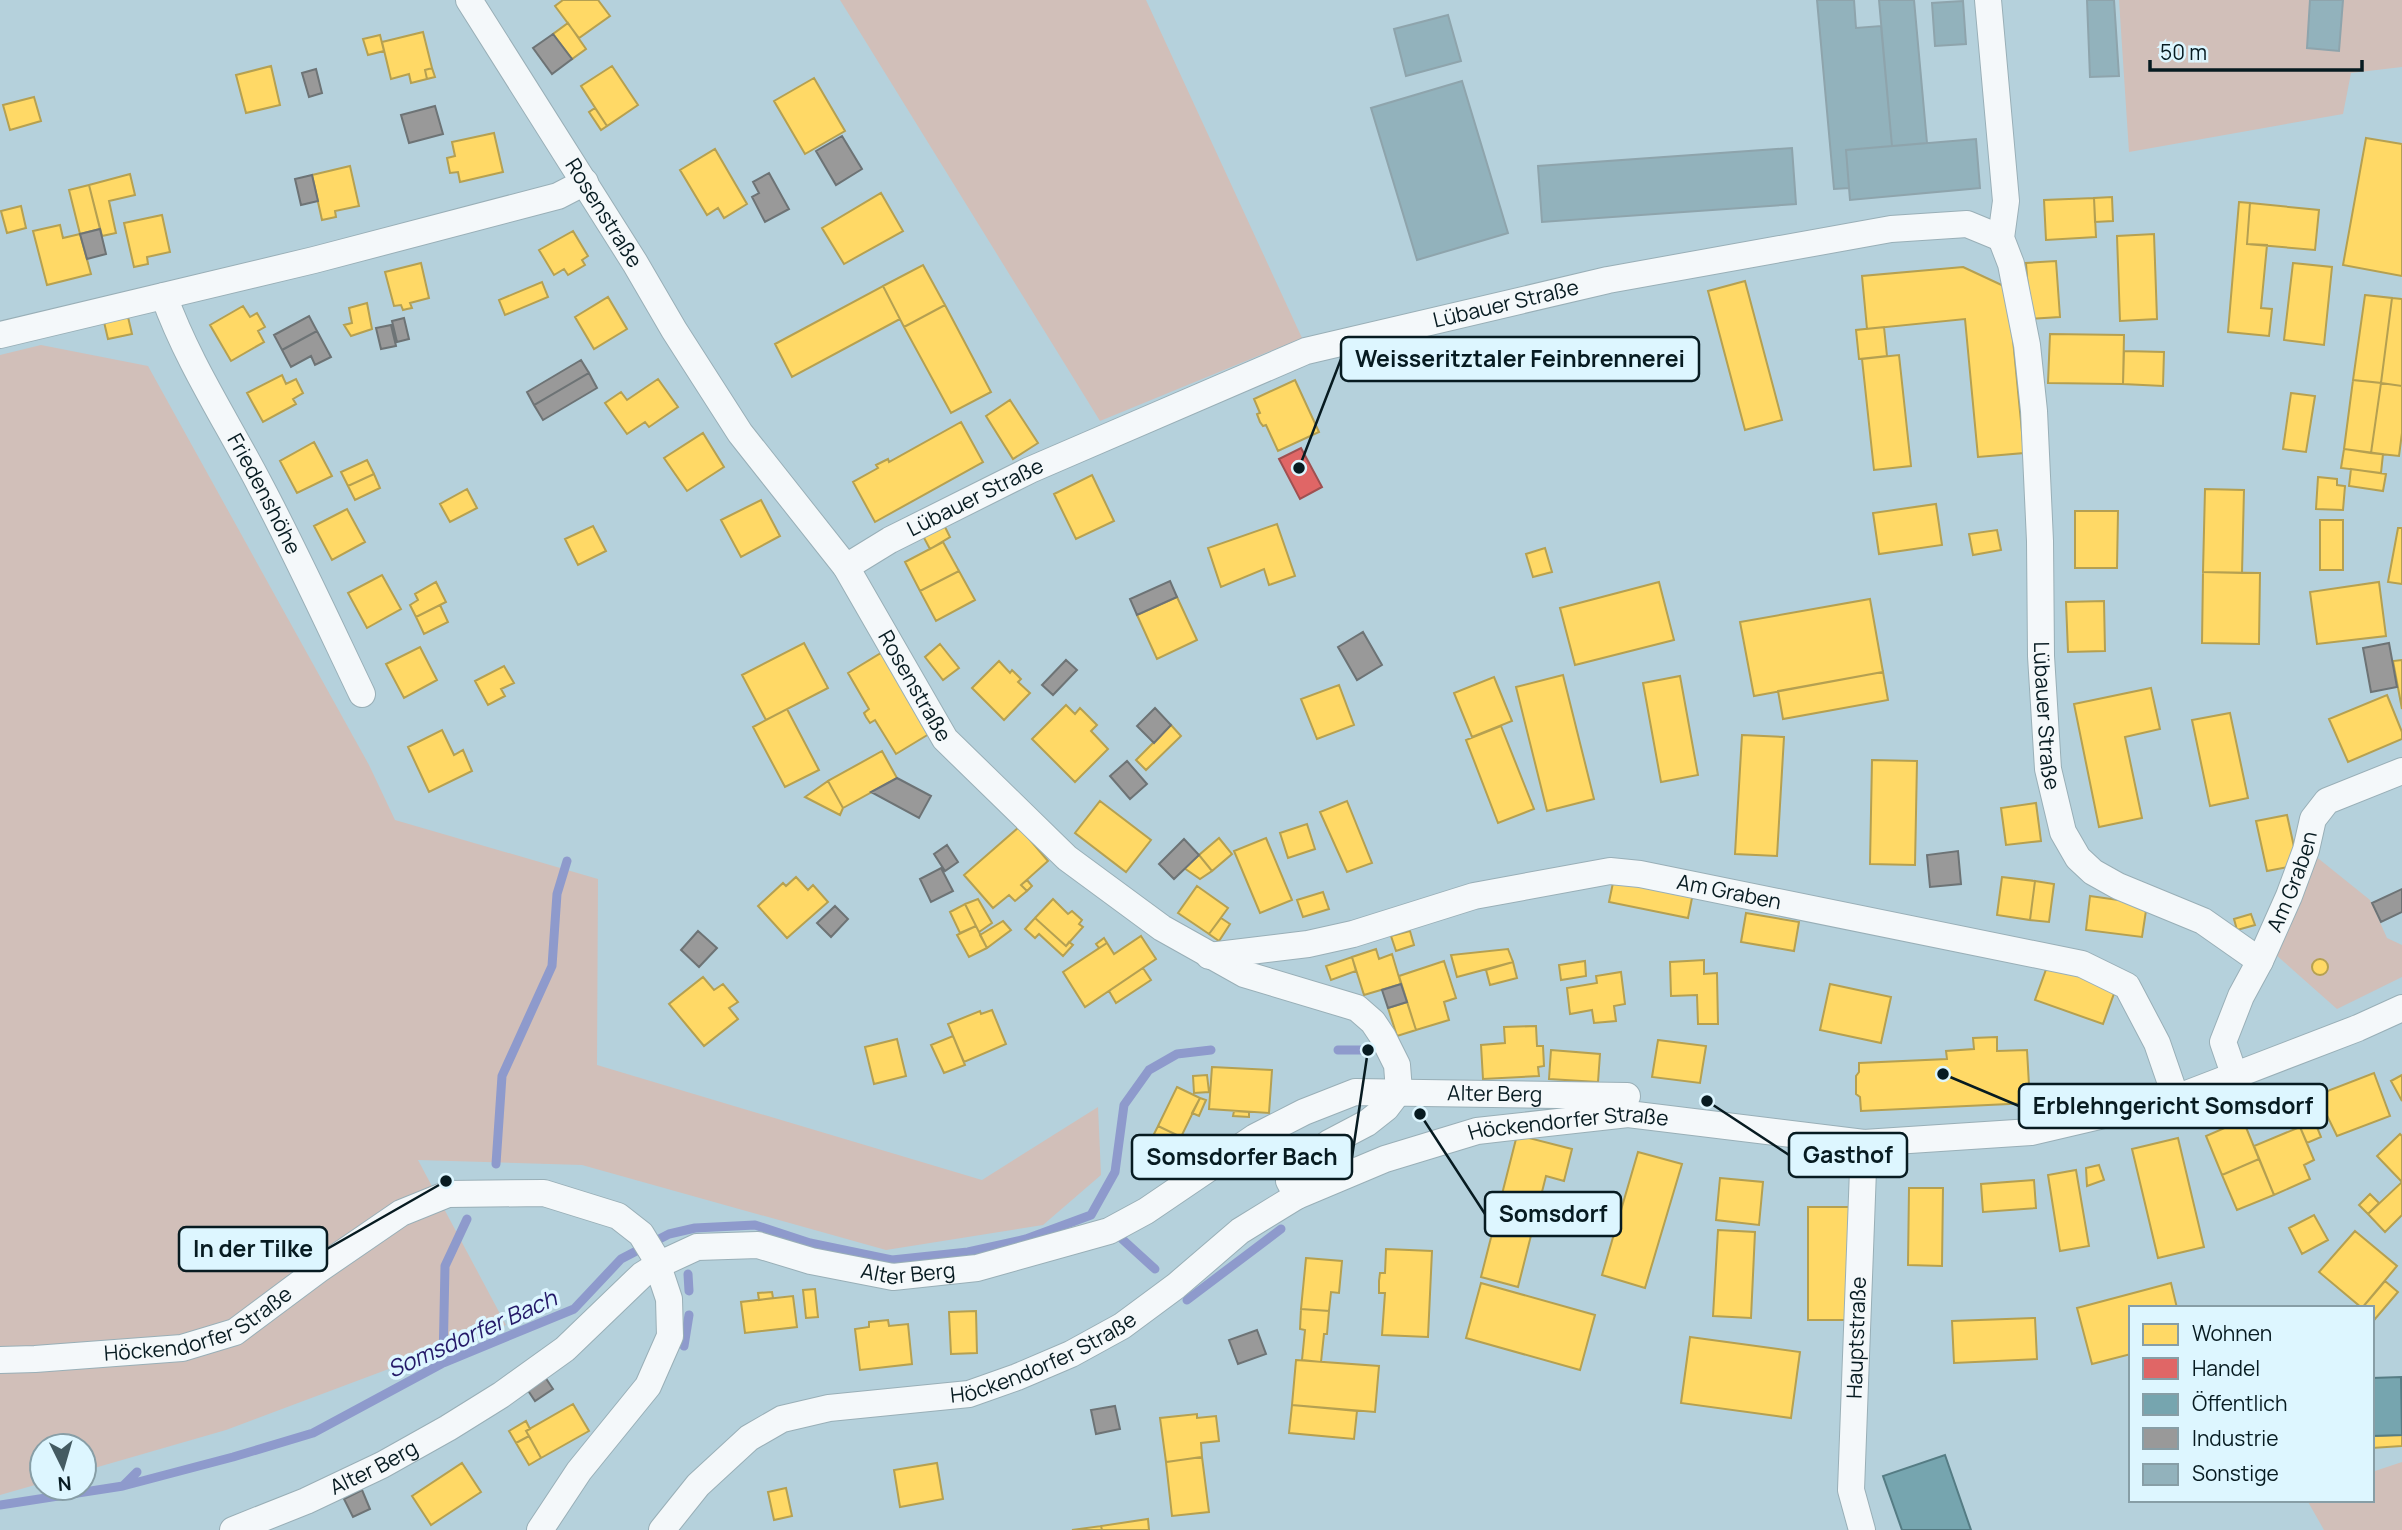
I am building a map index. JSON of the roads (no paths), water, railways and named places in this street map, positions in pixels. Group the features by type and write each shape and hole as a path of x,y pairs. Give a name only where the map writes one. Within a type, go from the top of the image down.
{"street":[{"name":"Rosenstraße","path":"469,0 740,433 846,567 945,739 1067,858 1142,915 1244,974 1357,1008 1383,1037 1397,1065 1399,1091"},
{"name":"Lübauer Straße","path":"1989,0 2006,201 2001,238 2011,264 2027,345 2034,411 2040,541 2040,656 2048,769 2063,832 2078,858 2092,872 2118,886 2203,921 2260,961"},
{"path":"0,335 314,260 558,197 585,182"},
{"name":"Lübauer Straße","path":"846,567 890,540 1030,470 1306,351 1608,280 1891,229 1967,224 2001,238"},
{"name":"Friedenshöhe","path":"164,296 174,323 212,400 261,485 362,694"},
{"name":"Am Graben","path":"2260,961 2289,897 2306,850 2313,819 2327,801 2402,771"},
{"name":"Am Graben","path":"1209,956 1308,944 1342,937 1474,896 1610,871 1640,874 1737,896 2082,964 2127,986 2157,1043 2176,1098"},
{"path":"2234,1074 2223,1042 2241,996 2260,961"},
{"name":"Höckendorfer Straße","path":"662,1530 698,1485 738,1447 782,1419 830,1408 969,1394 1039,1368 1072,1354 1122,1326 1176,1286 1240,1231 1297,1196 1385,1159 1477,1131 1628,1114 1864,1143 2031,1132 2176,1098 2358,1028 2402,1008"},
{"path":"1297,1196 1289,1181 1296,1167 1329,1143 1367,1123 1386,1108 1399,1091"},
{"name":"Alter Berg","path":"233,1530 319,1495 382,1465 448,1428 501,1395 565,1349 656,1261 697,1247 758,1245 811,1261 892,1277 977,1268 1109,1231 1146,1211 1255,1138 1304,1112 1355,1092 1627,1096"},
{"name":"Hauptstraße","path":"1862,1530 1851,1490 1864,1143"},
{"name":"Höckendorfer Straße","path":"0,1360 182,1348 235,1332 318,1269 401,1213 448,1194 544,1193 618,1216 640,1234 656,1261 669,1299 670,1336 648,1386 579,1471 540,1530"}],"waterway":[{"path":"496,1164 502,1076 552,966 557,894 567,861"},
{"name":"Somsdorfer Bach","path":"0,1505 123,1486 313,1433 443,1363 574,1309 621,1259 669,1234 695,1228 755,1225 810,1243 892,1260 968,1252 1026,1239 1091,1215 1115,1172 1124,1105 1149,1070 1177,1054 1211,1050"},
{"name":"Somsdorfer Bach","path":"1338,1050 1368,1050"},
{"path":"443,1363 445,1266 467,1219"},
{"path":"1187,1300 1281,1229"},
{"path":"1122,1239 1155,1269"},
{"path":"688,1274 689,1291"},
{"path":"684,1346 689,1315"},
{"path":"123,1486 137,1472"}],"place":[{"name":"Weisseritztaler Feinbrennerei","path":"1299,468"},
{"name":"Somsdorfer Bach","path":"1368,1050"},
{"name":"Erblehngericht Somsdorf","path":"1943,1074"},
{"name":"Gasthof","path":"1707,1101"},
{"name":"Somsdorf","path":"1420,1114"},
{"name":"In der Tilke","path":"446,1181"}]}
